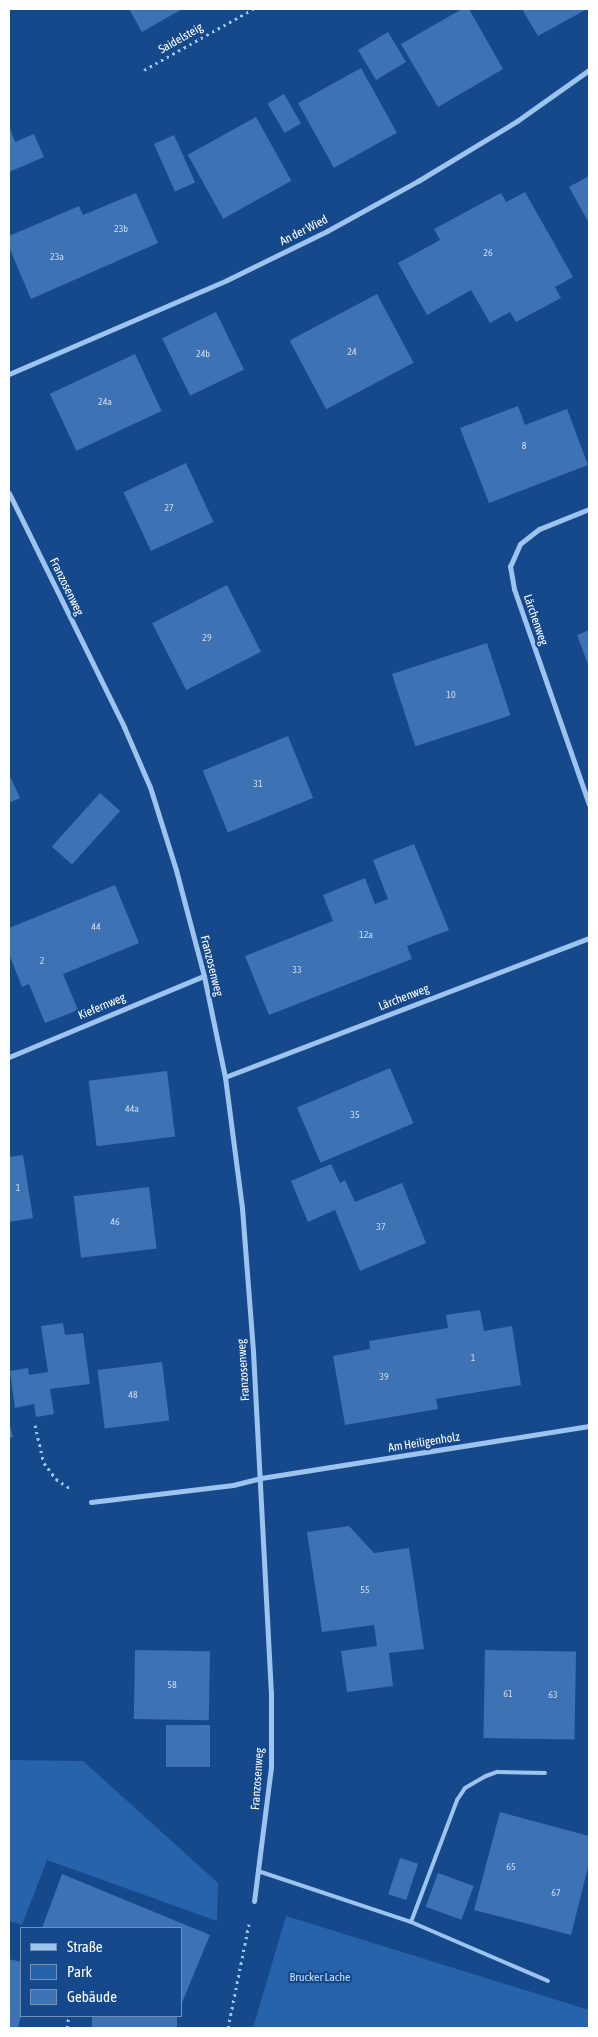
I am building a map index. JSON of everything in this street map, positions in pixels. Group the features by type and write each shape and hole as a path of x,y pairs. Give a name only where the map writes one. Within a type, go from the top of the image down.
{"street":[{"name":"An der Wied","path":"9,374 227,280 327,232 517,122 589,70"},
{"name":"Franzosenweg","path":"9,493 124,727 150,787 176,870 204,976 225,1077 242,1208 261,1478 271,1692 271,1767 254,1901"},
{"name":"Lärchenweg","path":"589,509 539,529 520,544 510,566 514,589 589,804"},
{"name":"Lärchenweg","path":"225,1077 589,938"},
{"name":"Kiefernweg","path":"9,1057 204,976"},
{"name":"Am Heiligenholz","path":"261,1478 589,1426"},
{"path":"92,1502 233,1485 261,1478"}],"lane":[{"path":"411,1922 457,1800 465,1788 497,1772 545,1773"},
{"path":"258,1871 411,1922 465,1948 548,1981"}],"path":[{"name":"Saidelsteig","path":"144,70 252,9"},
{"path":"36,1425 44,1463 56,1479 92,1502"},
{"path":"228,2028 254,1901"}],"green space":[{"path":"9,1760 83,1761 218,1883 217,1921 47,1860 22,1925 9,1921"},
{"name":"Brucker Lache","path":"286,1916 589,2010 589,2028 253,2028"}],"building":[{"path":"129,9 182,9 142,32"},
{"path":"462,9 469,9 503,69 438,107 401,44"},
{"path":"522,9 587,9 538,36"},
{"path":"388,32 406,62 376,80 358,50"},
{"path":"361,68 397,133 334,168 298,103"},
{"path":"284,94 301,123 285,133 268,104"},
{"path":"256,117 291,181 223,219 188,155"},
{"path":"9,126 15,142 34,134 44,157 9,172"},
{"path":"174,135 195,183 175,191 154,144"},
{"path":"589,176 589,223 569,187"},
{"path":"525,192 573,277 555,287 561,298 516,322 510,312 490,323 471,290 427,315 398,263 440,240 434,229 501,193 506,202"},
{"path":"136,193 158,243 31,299 9,247 9,236 79,206 83,215"},
{"path":"377,294 414,363 326,409 290,340"},
{"path":"216,312 244,370 190,396 162,338"},
{"path":"135,354 162,411 76,451 50,394"},
{"path":"518,406 525,425 567,409 588,465 489,503 460,428"},
{"path":"186,463 213,522 151,551 123,492"},
{"path":"227,585 261,652 186,690 152,623"},
{"path":"589,630 589,667 577,635"},
{"path":"487,643 510,715 415,746 392,674"},
{"path":"288,736 313,798 228,833 203,770"},
{"path":"9,774 20,798 9,803"},
{"path":"100,793 120,811 72,865 52,847"},
{"path":"414,844 449,930 407,946 412,959 269,1015 245,956 333,921 323,895 365,878 375,904 388,899 373,860"},
{"path":"115,885 139,943 63,974 78,1010 45,1023 29,984 22,987 9,954 9,928"},
{"path":"390,1068 413,1123 320,1163 297,1107"},
{"path":"167,1071 175,1137 97,1146 89,1081"},
{"path":"23,1155 33,1218 9,1222 9,1157"},
{"path":"331,1164 340,1183 345,1180 355,1202 402,1183 426,1243 360,1271 335,1210 308,1222 291,1181"},
{"path":"149,1187 157,1249 81,1258 74,1196"},
{"path":"480,1310 484,1331 512,1326 521,1385 436,1399 438,1409 345,1425 333,1356 370,1349 369,1341 448,1328 446,1315"},
{"path":"63,1323 65,1335 83,1333 90,1384 50,1389 54,1414 36,1417 34,1404 15,1408 10,1371 28,1368 29,1375 48,1372 41,1326"},
{"path":"162,1362 169,1421 105,1428 97,1370"},
{"path":"9,1422 13,1437 9,1438"},
{"path":"349,1526 374,1553 409,1548 424,1649 389,1653 393,1686 347,1692 341,1651 377,1646 374,1625 322,1632 307,1532"},
{"path":"135,1650 210,1651 209,1720 134,1719"},
{"path":"485,1650 576,1652 574,1740 483,1738"},
{"path":"166,1725 210,1725 210,1767 166,1767"},
{"path":"500,1812 589,1836 589,1863 571,1935 474,1910"},
{"path":"400,1858 418,1864 406,1900 388,1894"},
{"path":"438,1873 474,1886 461,1920 426,1907"},
{"path":"62,1874 210,1935 182,2003 182,1927 42,1927"},
{"path":"9,1959 20,1962 21,2017 18,2028 9,2028"},
{"path":"92,2017 177,2017 177,2028 92,2028"}]}
